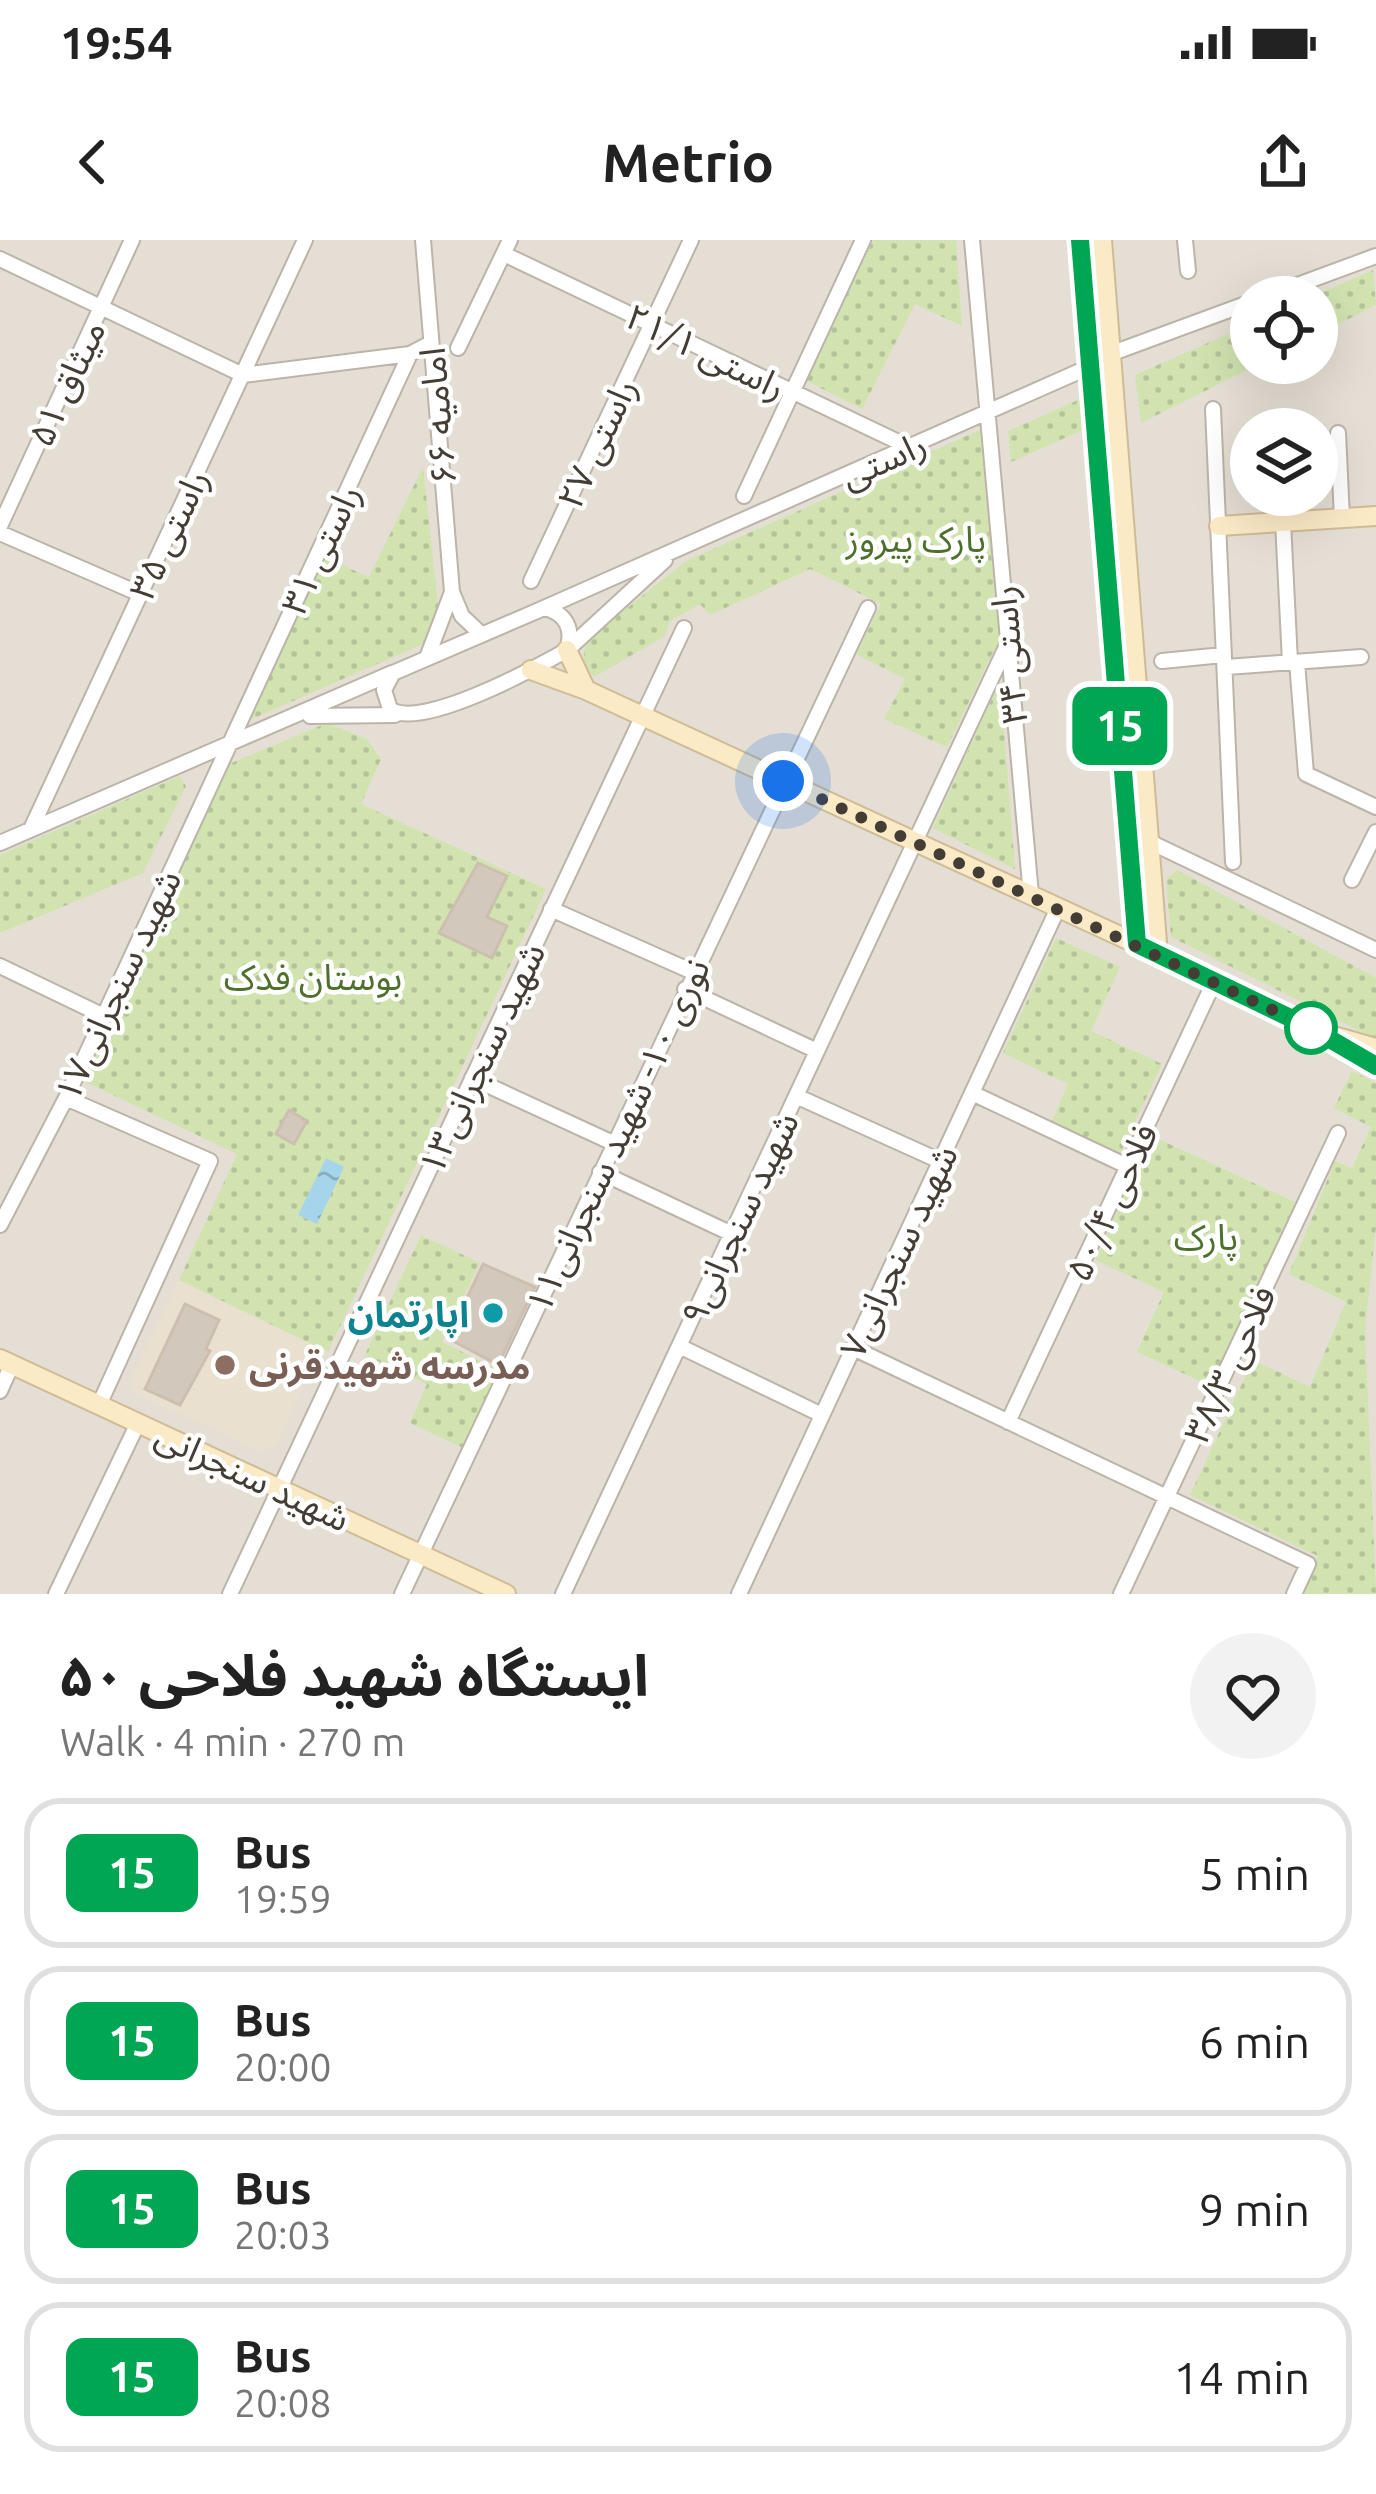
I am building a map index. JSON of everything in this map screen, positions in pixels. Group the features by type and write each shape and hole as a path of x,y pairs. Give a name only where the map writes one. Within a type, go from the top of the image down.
{"street":[{"name":"میثاق ۵۱","path":"0,530 132,240"},
{"name":"راستی ۳۵","path":"31,829 305,240"},
{"name":"امامیه ۶۶","path":"423,240 452,592"},
{"name":"راستی ۲۷","path":"531,580 691,240"},
{"path":"744,496 862,240"},
{"name":"راستی ۳۴","path":"973,240 1031,896"},
{"path":"1080,240 1137,944"},
{"path":"1102,240 1158,955"},
{"path":"1185,240 1188,271"},
{"path":"458,348 507,247"},
{"name":"راستی ۲۱/۱","path":"507,247 651,325 909,447"},
{"path":"1322,276 1376,256"},
{"path":"0,260 243,375 410,354 431,343"},
{"path":"1110,354 1230,310"},
{"name":"راستی ۳۱","path":"229,743 410,354"},
{"name":"راستی","path":"393,673 1089,367"},
{"path":"1213,410 1233,862"},
{"path":"1338,433 1342,518"},
{"path":"1219,526 1376,516"},
{"path":"1283,522 1306,774 1376,807"},
{"path":"0,530 140,594"},
{"name":"راستی","path":"398,715 436,709 567,650 677,549"},
{"path":"452,592 462,616 479,633"},
{"path":"428,655 452,592"},
{"path":"544,608 564,618 571,639 567,650 586,690"},
{"name":"نوری ۱۰- شهید سنجرانی۱۱","path":"402,1594 868,608"},
{"name":"شهید سنجرانی۱۳","path":"230,1594 684,628"},
{"name":"شهید سنجرانی۹","path":"563,1594 1007,645"},
{"path":"1162,662 1361,657"},
{"path":"531,670 586,690 1374,1057"},
{"path":"0,842 393,673"},
{"path":"393,673 384,690 398,715"},
{"path":"287,719 330,712 398,715"},
{"name":"شهید سنجرانی۱۷","path":"0,1225 66,1098 229,743"},
{"path":"1129,832 1376,950"},
{"path":"1352,880 1376,832"},
{"name":"شهید سنجرانی۷","path":"739,1594 1058,908"},
{"path":"551,909 693,972"},
{"path":"0,966 104,1016"},
{"name":"فلاحی ۵۰/۴","path":"1008,1422 1214,982"},
{"path":"685,989 817,1052"},
{"path":"472,1078 613,1144"},
{"path":"971,1093 1127,1166"},
{"path":"796,1096 940,1161"},
{"path":"66,1098 210,1161 99,1405"},
{"name":"فلاحی ۳۸/۳","path":"1121,1594 1338,1133"},
{"path":"599,1172 732,1234"},
{"path":"679,1346 822,1414"},
{"path":"853,1348 1308,1564 1294,1594"},
{"path":"0,1391 6,1361"},
{"name":"شهید سنجرانی","path":"6,1361 506,1594"},
{"path":"56,1594 138,1423"}],"shaded area":[{"path":"0,240 1376,240 1376,1594 0,1594"},
{"name":"مدرسه شهیدقرنی","path":"179,1280 320,1348 276,1445 261,1451 135,1393 130,1381"}],"green space":[{"path":"873,240 956,240 962,326 915,304 862,409 807,381"},
{"path":"1373,270 1376,305 1338,324 1338,285"},
{"path":"1230,333 1230,378 1141,423 1135,375"},
{"path":"1094,393 1094,425 1011,462 1008,431"},
{"name":"پارک پیروز","path":"980,430 999,640 947,747 884,719 905,679 856,654 881,604 810,569 710,615 700,604 670,621 665,636 594,677 583,662 586,641 686,561"},
{"path":"423,467 438,605 423,644 236,726 317,554 369,577"},
{"path":"1000,681 1015,869 933,828"},
{"name":"بوستان فدک","path":"327,723 367,739 381,759 361,804 546,889 328,1352 179,1280 237,1154 77,1078 217,769"},
{"path":"180,776 186,786 143,873 0,933 0,855"},
{"path":"1177,870 1376,978 1376,1039 1171,937 1166,880"},
{"path":"1056,938 1120,967 1091,1031 1162,1064 1119,1156 1050,1125 1068,1084 1003,1053"},
{"path":"1352,1071 1376,1083 1376,1227 1365,1329 1376,1594 1301,1594 1318,1556 1190,1495 1253,1360 1310,1387 1346,1302 1289,1274 1335,1161 1352,1168 1371,1127 1334,1108"},
{"name":"پارک","path":"1152,1136 1297,1203 1213,1387 1137,1352 1164,1292 1095,1260"},
{"path":"421,1235 480,1263 442,1342 507,1374 469,1451 410,1423 427,1384 365,1355"}],"water":[{"path":"326,1158 344,1167 317,1224 298,1215"}],"building":[{"path":"478,863 507,876 487,917 507,926 492,958 439,933"},
{"path":"289,1110 307,1121 294,1144 276,1134"},
{"name":"اپارتمان","path":"483,1264 535,1287 498,1365 448,1338"},
{"path":"185,1304 219,1320 206,1349 210,1351 180,1405 145,1389"}],"bus line":[{"name":"15","path":"1080,240 1137,944 1321,1033 1339,1048 1376,1066"}],"place":[{"name":"اپارتمان","path":"493,1313"},
{"name":"مدرسه شهیدقرنی","path":"225,1365"}],"route":[{"path":"783,781 1311,1028"}]}
